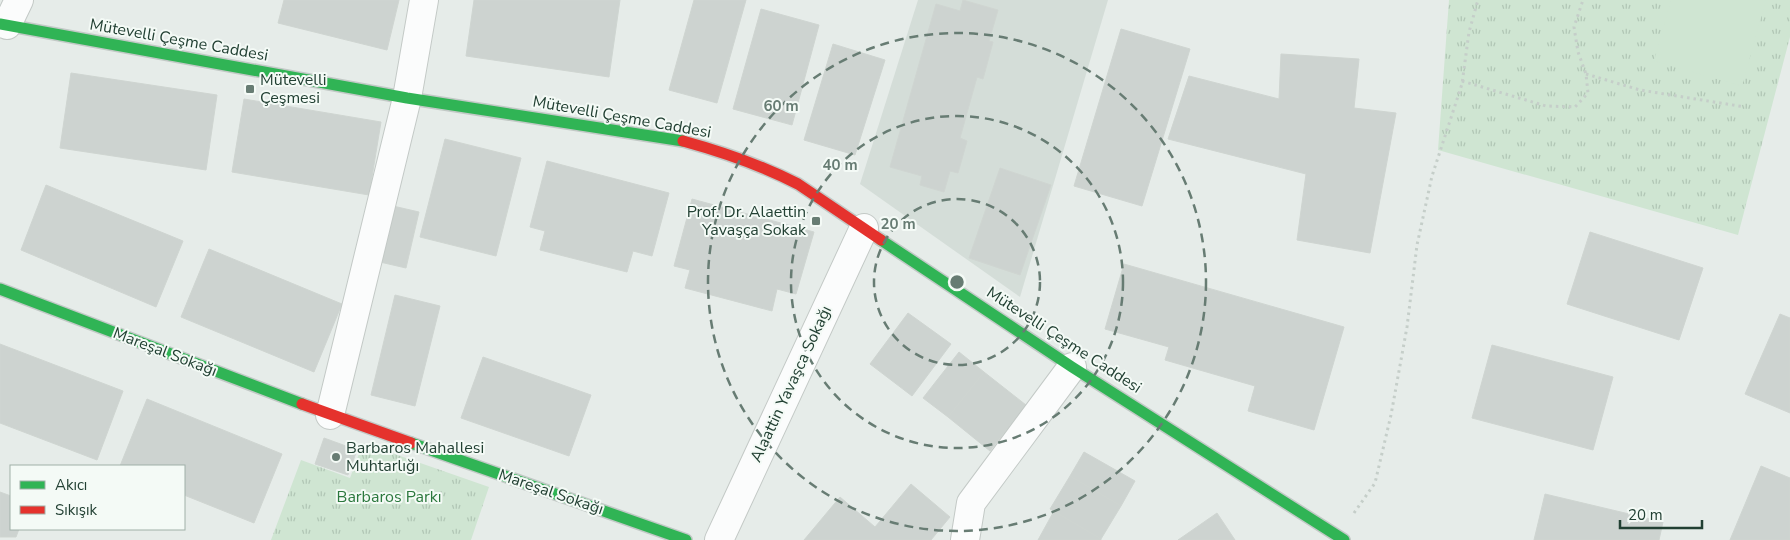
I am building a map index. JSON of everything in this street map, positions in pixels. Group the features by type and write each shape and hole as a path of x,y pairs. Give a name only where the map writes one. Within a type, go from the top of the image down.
{"street":[{"path":"3,25 19,0"},
{"path":"330,415 407,98 424,0"},
{"name":"Mütevelli Çeşme Caddesi","path":"3,25 407,98 681,141 710,148 769,169 798,184 1328,535"},
{"name":"Alaattin Yavaşca Sokağı","path":"719,540 864,228"},
{"name":"Mareşal Sokağı","path":"0,289 330,415 686,540"},
{"path":"965,540 971,503 1072,367"}],"path":[{"path":"1328,535 1375,483 1407,327 1417,245 1426,202 1432,176 1462,81 1469,32 1478,0"},
{"path":"1462,81 1546,106 1574,107 1588,93 1586,74 1578,52 1574,27 1583,0"},
{"path":"1586,74 1640,90 1746,107"}],"shaded area":[{"path":"918,0 1108,0 1020,297 860,184"}],"green space":[{"path":"1449,0 1790,0 1790,37 1738,235 1438,150"},
{"path":"1671,0 1766,0 1742,86 1654,61"},
{"name":"Barbaros Parkı","path":"363,443 489,487 471,540 271,540 301,460 350,478"}],"building":[{"path":"284,0 399,0 387,50 278,23"},
{"path":"474,0 620,0 609,77 466,56"},
{"path":"694,0 746,0 717,103 669,90"},
{"path":"963,0 998,10 989,41 993,42 983,79 977,77 960,138 967,141 958,173 950,171 944,192 920,185 922,176 890,167 936,4 960,11"},
{"path":"761,9 819,25 792,125 733,109"},
{"path":"1121,29 1190,49 1142,206 1074,186"},
{"path":"833,44 885,60 855,155 804,140"},
{"path":"1281,54 1359,59 1354,108 1396,113 1370,253 1297,240 1306,174 1168,139 1189,76 1279,99"},
{"path":"71,73 217,95 206,170 60,148"},
{"path":"244,99 381,122 369,195 232,172"},
{"path":"445,139 521,158 496,256 420,237"},
{"path":"547,161 669,193 652,256 633,251 627,272 540,250 545,231 530,227"},
{"path":"1000,168 1051,185 1020,275 969,258"},
{"path":"46,185 183,241 156,307 21,250"},
{"path":"692,199 814,232 796,294 777,289 772,311 685,288 690,270 674,266"},
{"path":"393,206 419,212 406,268 380,262"},
{"path":"1590,232 1703,268 1679,340 1567,304"},
{"path":"209,249 342,304 314,372 181,317"},
{"path":"1124,264 1344,327 1314,430 1248,411 1255,386 1165,360 1169,347 1105,329"},
{"path":"395,295 440,306 415,406 371,395"},
{"path":"908,313 951,344 912,396 870,364"},
{"path":"1780,314 1790,318 1790,413 1745,394"},
{"path":"0,344 123,391 97,460 0,423"},
{"path":"1492,345 1613,377 1593,450 1472,418"},
{"path":"959,352 984,372 948,417 923,398"},
{"path":"483,357 591,395 569,456 461,418"},
{"path":"984,372 1026,405 990,451 948,417"},
{"path":"147,399 282,454 254,523 185,495 185,465 120,465"},
{"name":"Barbaros Mahallesi Muhtarlığı","path":"324,438 357,450 348,475 315,464"},
{"path":"1084,452 1135,481 1121,506 1070,476"},
{"path":"1761,466 1790,478 1790,540 1730,540"},
{"path":"1070,476 1121,506 1101,539 1050,509"},
{"path":"911,484 950,517 931,540 804,540 840,497 875,527"},
{"path":"0,492 10,496 10,530 19,530 16,537 0,537"},
{"path":"1545,494 1663,522 1659,540 1534,540"},
{"path":"1054,511 1101,539 1101,540 1038,540"},
{"path":"1217,513 1235,540 1178,540"}],"traffic: fast":[{"path":"0,24 407,98 683,141"},
{"path":"881,240 1072,367 1344,540"},
{"path":"0,289 302,404"},
{"path":"411,443 686,540"}],"traffic: jam":[{"path":"683,141 742,160 798,184 881,240"},
{"path":"302,404 411,443"}],"place":[{"name":"Mütevelli Çeşmesi","path":"250,89"},
{"name":"Prof. Dr. Alaettin Yavaşça Sokak","path":"816,221"},
{"name":"Barbaros Mahallesi Muhtarlığı","path":"336,457"}]}
